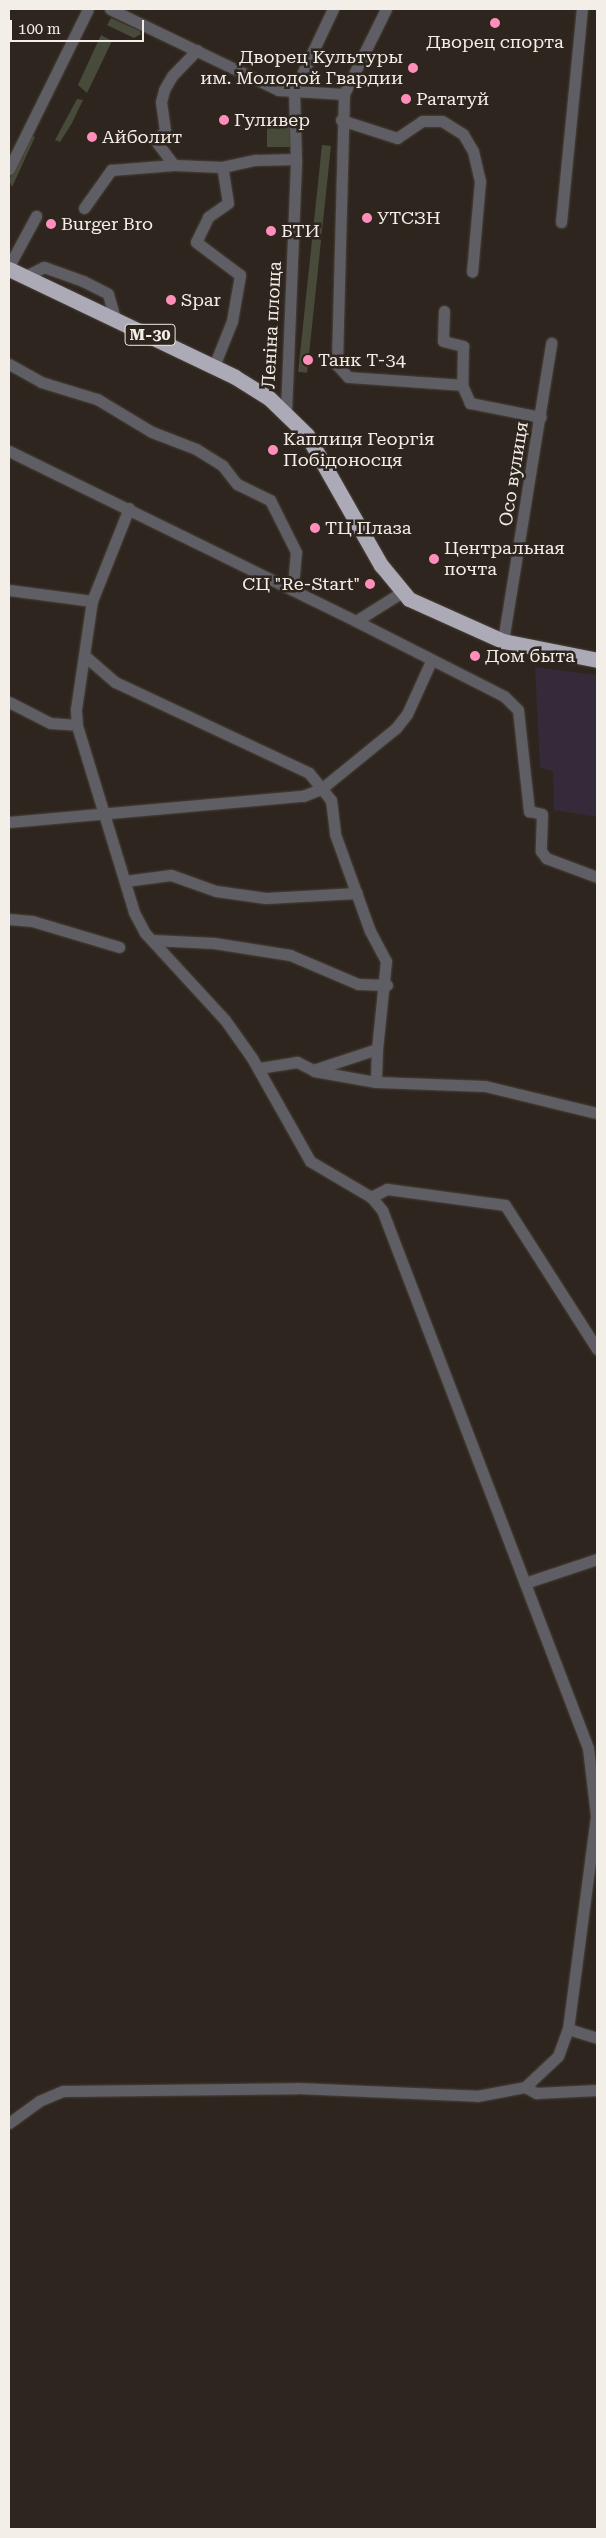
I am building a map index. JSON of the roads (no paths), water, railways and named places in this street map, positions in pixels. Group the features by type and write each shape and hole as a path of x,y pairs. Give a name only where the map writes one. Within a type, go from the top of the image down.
{"highway":[{"name":"М-30","path":"9,268 24,277 214,366 286,412 329,467 381,564 405,596 503,641 597,660"}],"street":[{"path":"9,169 11,156 88,9"},
{"path":"110,9 278,90 344,94"},
{"name":"Леніна площа","path":"286,412 296,160 294,91 333,9"},
{"path":"386,9 344,94 341,120 337,366 348,377 462,385"},
{"path":"561,222 582,9"},
{"path":"174,166 155,140 166,125 161,102 172,76 197,50"},
{"path":"341,120 396,138 422,121 442,121 463,134 473,151 480,181 472,272"},
{"path":"84,208 111,170 174,166 222,167 256,160 296,160"},
{"path":"214,366 232,321 240,275 196,242 208,218 228,204 222,167"},
{"path":"9,268 36,216"},
{"path":"444,311 443,341 463,346 462,385 470,403 541,417"},
{"name":"Осо вулиця","path":"503,641 541,417 550,343"},
{"path":"9,364 41,382 97,399 146,429 196,448 222,465 237,484 270,500 296,552 293,589"},
{"path":"9,451 293,589 431,661 504,696 518,710 529,811 542,814 541,851 546,858 597,877"},
{"path":"9,2123 39,2101 63,2091 297,2088 477,2096 525,2087 558,2056 568,2029 588,1899 594,1779 588,1748 524,1583 396,1238 371,1197 310,1161 258,1068 225,1020 152,940 134,912 77,725 92,600 129,508"},
{"path":"9,590 92,600"},
{"path":"356,621 405,596"},
{"path":"86,656 115,682 264,750 309,773 331,800 336,834 357,893 386,961 386,985 377,1049 376,1082"},
{"path":"9,822 104,810 303,796 321,789 396,728 407,714 431,661"},
{"path":"9,702 50,723 77,725"},
{"path":"125,881 171,876 216,891 266,898 357,893"},
{"path":"9,919 32,921 120,947"},
{"path":"152,940 214,943 290,955 358,984 386,985"},
{"path":"313,1070 377,1049"},
{"path":"258,1068 297,1062 313,1070 376,1082 485,1086 597,1113"},
{"path":"371,1197 387,1190 505,1205 597,1349"},
{"path":"524,1583 597,1559"},
{"path":"568,2029 597,2038"},
{"path":"525,2087 536,2093 597,2090"}],"place":[{"name":"Дворец спорта","path":"495,23"},
{"name":"Дворец Культуры им. Молодой Гвардии","path":"413,68"},
{"name":"Рататуй","path":"406,99"},
{"name":"Гуливер","path":"224,120"},
{"name":"Айболит","path":"92,137"},
{"name":"УТСЗН","path":"367,218"},
{"name":"Burger Bro","path":"51,224"},
{"name":"БТИ","path":"271,231"},
{"name":"Spar","path":"171,300"},
{"name":"Танк Т-34","path":"308,360"},
{"name":"Каплиця Георгія Побідоносця","path":"273,450"},
{"name":"ТЦ Плаза","path":"315,528"},
{"name":"Центральная почта","path":"434,559"},
{"name":"СЦ \"Re-Start\"","path":"370,584"},
{"name":"Дом быта","path":"475,656"}]}
